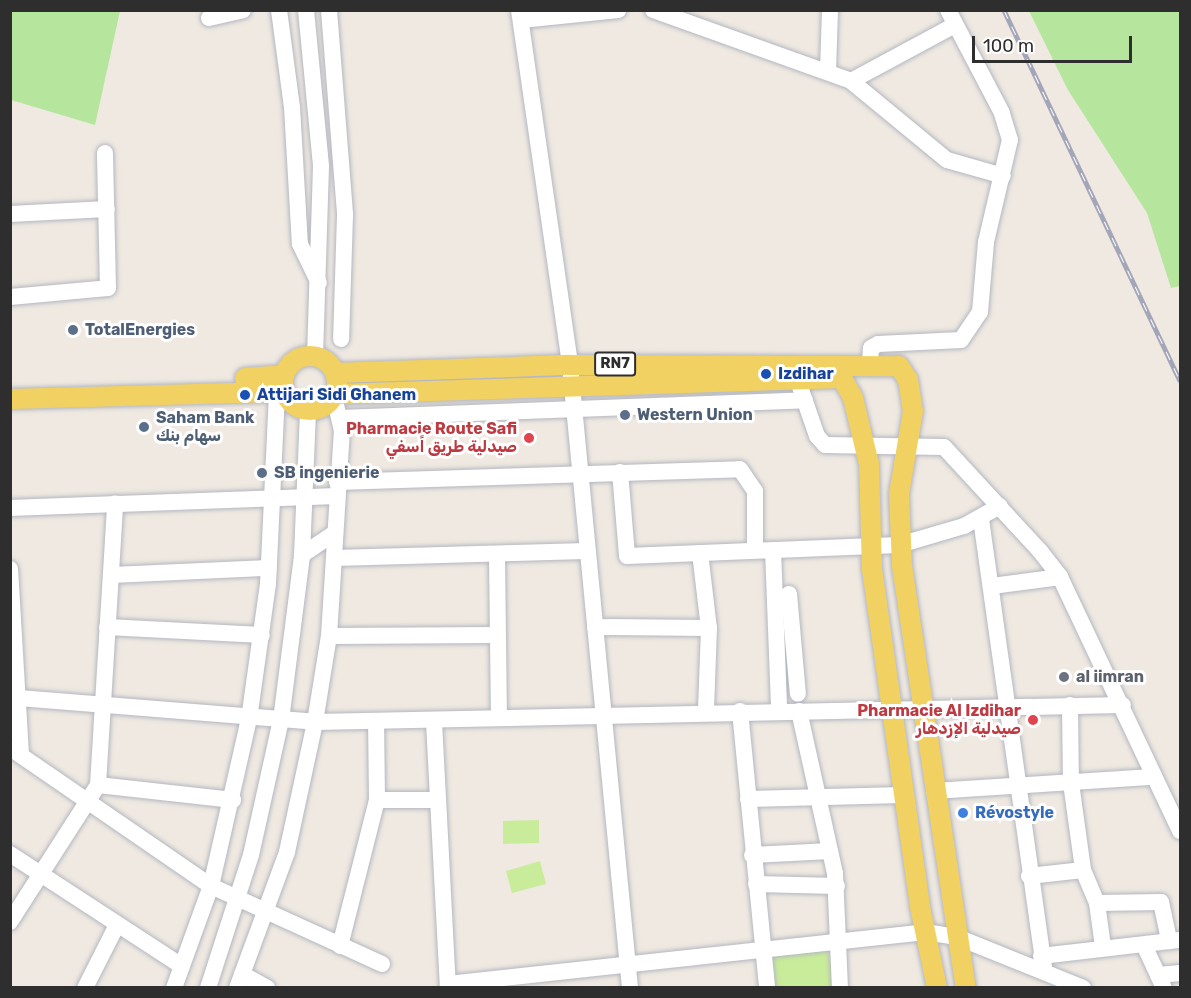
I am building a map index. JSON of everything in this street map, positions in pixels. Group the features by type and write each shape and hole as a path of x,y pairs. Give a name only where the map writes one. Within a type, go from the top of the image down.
{"main road":[{"path":"315,356 336,373 335,395 308,410 293,404 282,386 296,359 315,356"},
{"name":"RN7","path":"336,373 570,365 894,363 906,375 912,399 909,443"},
{"name":"RN7","path":"335,395 843,378 854,398 863,446"},
{"path":"10,388 282,386"},
{"path":"10,399 282,386"},
{"path":"909,443 899,495 899,545 934,791 966,987"},
{"path":"863,446 870,473 870,546 891,710 925,932 937,987"}],"street":[{"path":"209,18 243,10"},
{"path":"279,10 292,107 300,244 319,283"},
{"path":"306,10 319,129 320,256 315,356"},
{"path":"329,10 345,258 341,339"},
{"path":"618,10 520,15 570,365 570,409 576,473 605,714 630,964 630,987"},
{"path":"653,10 851,81 947,160 1003,176"},
{"path":"828,71 830,10"},
{"path":"851,81 951,18 1008,128 1003,176 986,242 980,312 972,331 948,345 876,344 870,362"},
{"path":"10,297 108,288 105,153"},
{"path":"10,214 107,209"},
{"path":"320,256 345,258"},
{"path":"797,378 820,441 830,447 909,443 948,450 1000,506 1060,577 1123,705 1153,777 1180,831"},
{"path":"174,987 211,886 233,800 249,719 262,635 269,568 271,499 282,386"},
{"path":"267,987 239,981 293,829 315,722 329,636 334,558 342,418 335,395"},
{"path":"342,418 805,400"},
{"path":"208,987 237,899 281,720 302,555 308,410"},
{"path":"620,472 627,556 700,553 756,547 773,550 899,545 981,519 1000,506"},
{"path":"10,508 305,497 337,489 576,473 747,472 755,491 756,547"},
{"path":"10,922 91,802 98,785 107,702 107,627 115,504"},
{"path":"981,519 992,586 1014,782 1042,962"},
{"path":"302,555 335,533"},
{"path":"773,550 786,650 837,886 840,987"},
{"path":"334,558 497,556 586,551"},
{"path":"700,553 709,628 706,710"},
{"path":"497,556 499,716"},
{"path":"112,575 269,568"},
{"path":"10,569 19,698 16,752 211,886 264,914 382,964"},
{"path":"992,586 1060,577"},
{"path":"779,709 786,650 789,594"},
{"path":"107,627 262,635"},
{"path":"595,627 709,628"},
{"path":"329,636 497,635"},
{"path":"19,698 107,702 249,719 315,722 434,722 499,716 740,711 779,709 798,702 891,710 1123,705"},
{"path":"1070,705 1071,783 1083,870 1097,903 1103,947"},
{"path":"740,711 752,855 767,987"},
{"path":"340,946 377,800 376,722"},
{"path":"434,722 448,986 531,982 630,964 925,932 957,937 1042,962 1062,982 1083,987"},
{"path":"934,791 1014,782 1071,783 1153,777"},
{"path":"98,785 233,800"},
{"path":"748,800 903,795"},
{"path":"377,800 438,800"},
{"path":"752,855 830,851"},
{"path":"10,854 182,966"},
{"path":"1029,876 1083,870"},
{"path":"756,884 837,886"},
{"path":"1042,962 1103,947 1144,945 1175,940 1161,902 1097,903"},
{"path":"85,987 117,925"},
{"path":"1144,945 1161,981 1180,973"}],"green space":[{"path":"10,11 120,11 95,125 11,100"},
{"path":"1029,11 1180,11 1180,286 1171,288 1147,213 1068,90"},
{"path":"539,820 539,843 503,844 503,821"},
{"path":"540,861 546,884 512,893 506,871"},
{"path":"827,947 836,987 771,987 766,949"}],"railway":[{"path":"1004,10 1180,381"}],"place":[{"name":"TotalEnergies","path":"73,330"},
{"name":"Izdihar","path":"766,374"},
{"name":"Attijari Sidi Ghanem","path":"245,395"},
{"name":"Western Union","path":"625,415"},
{"name":"Saham Bank سهام بنك","path":"144,427"},
{"name":"Pharmacie Route Safi صيدلية طريق اًسفي","path":"529,438"},
{"name":"SB ingenierie","path":"262,473"},
{"name":"al iimran","path":"1064,677"},
{"name":"Pharmacie Al Izdihar صيدلية الإزدهار","path":"1033,720"},
{"name":"Révostyle","path":"963,813"}]}
